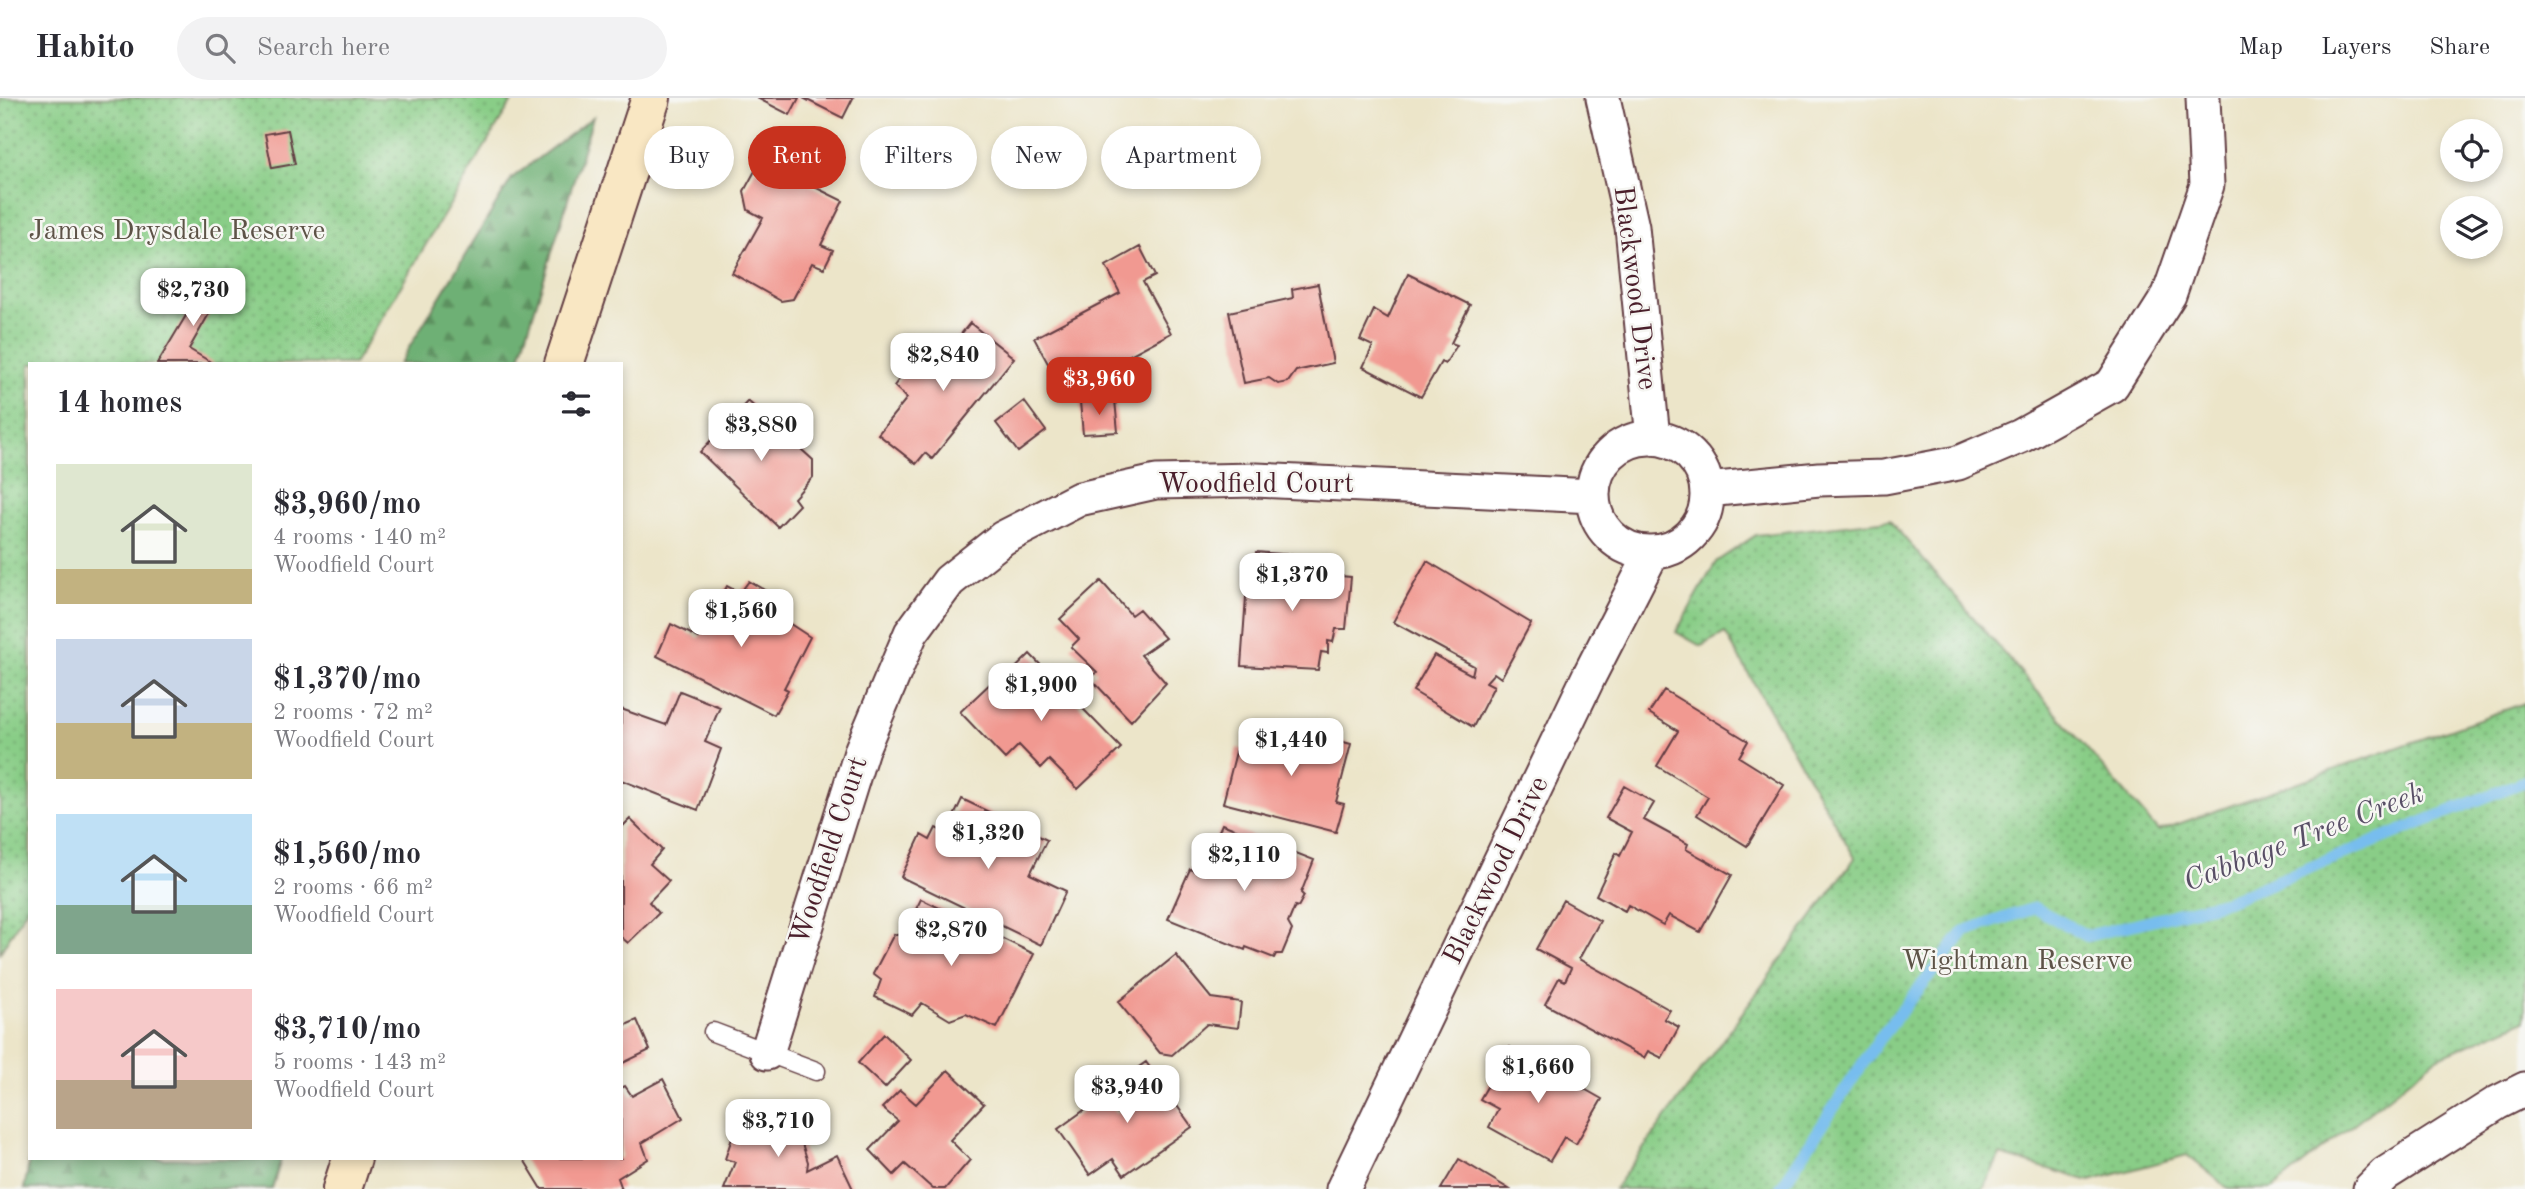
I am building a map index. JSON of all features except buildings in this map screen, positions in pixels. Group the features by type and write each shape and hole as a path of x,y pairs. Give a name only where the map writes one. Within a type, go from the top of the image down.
{"main road":[{"path":"565,362 651,98"},
{"path":"342,1189 351,1160"}],"street":[{"name":"Blackwood Drive","path":"1603,98 1632,227 1653,438"},
{"path":"1707,489 1819,478 1884,477 1958,463 2021,436 2112,385 2169,295 2207,185 2203,98"},
{"path":"1653,438 1676,444 1694,458 1702,471 1707,489 1705,508 1699,525 1686,539 1670,549 1652,553 1634,550 1618,543 1605,530 1596,514 1593,496 1595,478 1604,461 1617,448 1634,440 1653,438"},
{"name":"Woodfield Court","path":"767,1052 862,749 911,633 949,581 1003,538 1079,499 1156,482 1256,480 1593,496"},
{"name":"Blackwood Drive","path":"1343,1189 1589,676 1652,553"},
{"path":"2370,1189 2385,1174 2497,1103 2525,1089"}],"lane":[{"path":"713,1032 816,1071"}],"green space":[{"name":"James Drysdale Reserve","path":"0,98 514,98 355,362 28,362 28,906 0,953"},
{"path":"593,117 519,362 400,362 512,178"},
{"name":"Wightman Reserve","path":"1889,520 2158,831 2525,703 2525,1020 2437,1058 2272,1189 2229,1189 2187,1155 2090,1181 2000,1155 1983,1189 1614,1189 1855,858 1725,633 1701,646 1676,632 1716,562 1756,535"},
{"path":"29,1160 281,1160 272,1189 24,1189"}],"waterway":[{"name":"Cabbage Tree Creek","path":"1780,1189 1879,1039 1965,931 2035,908 2087,936 2227,901 2525,781"}]}
